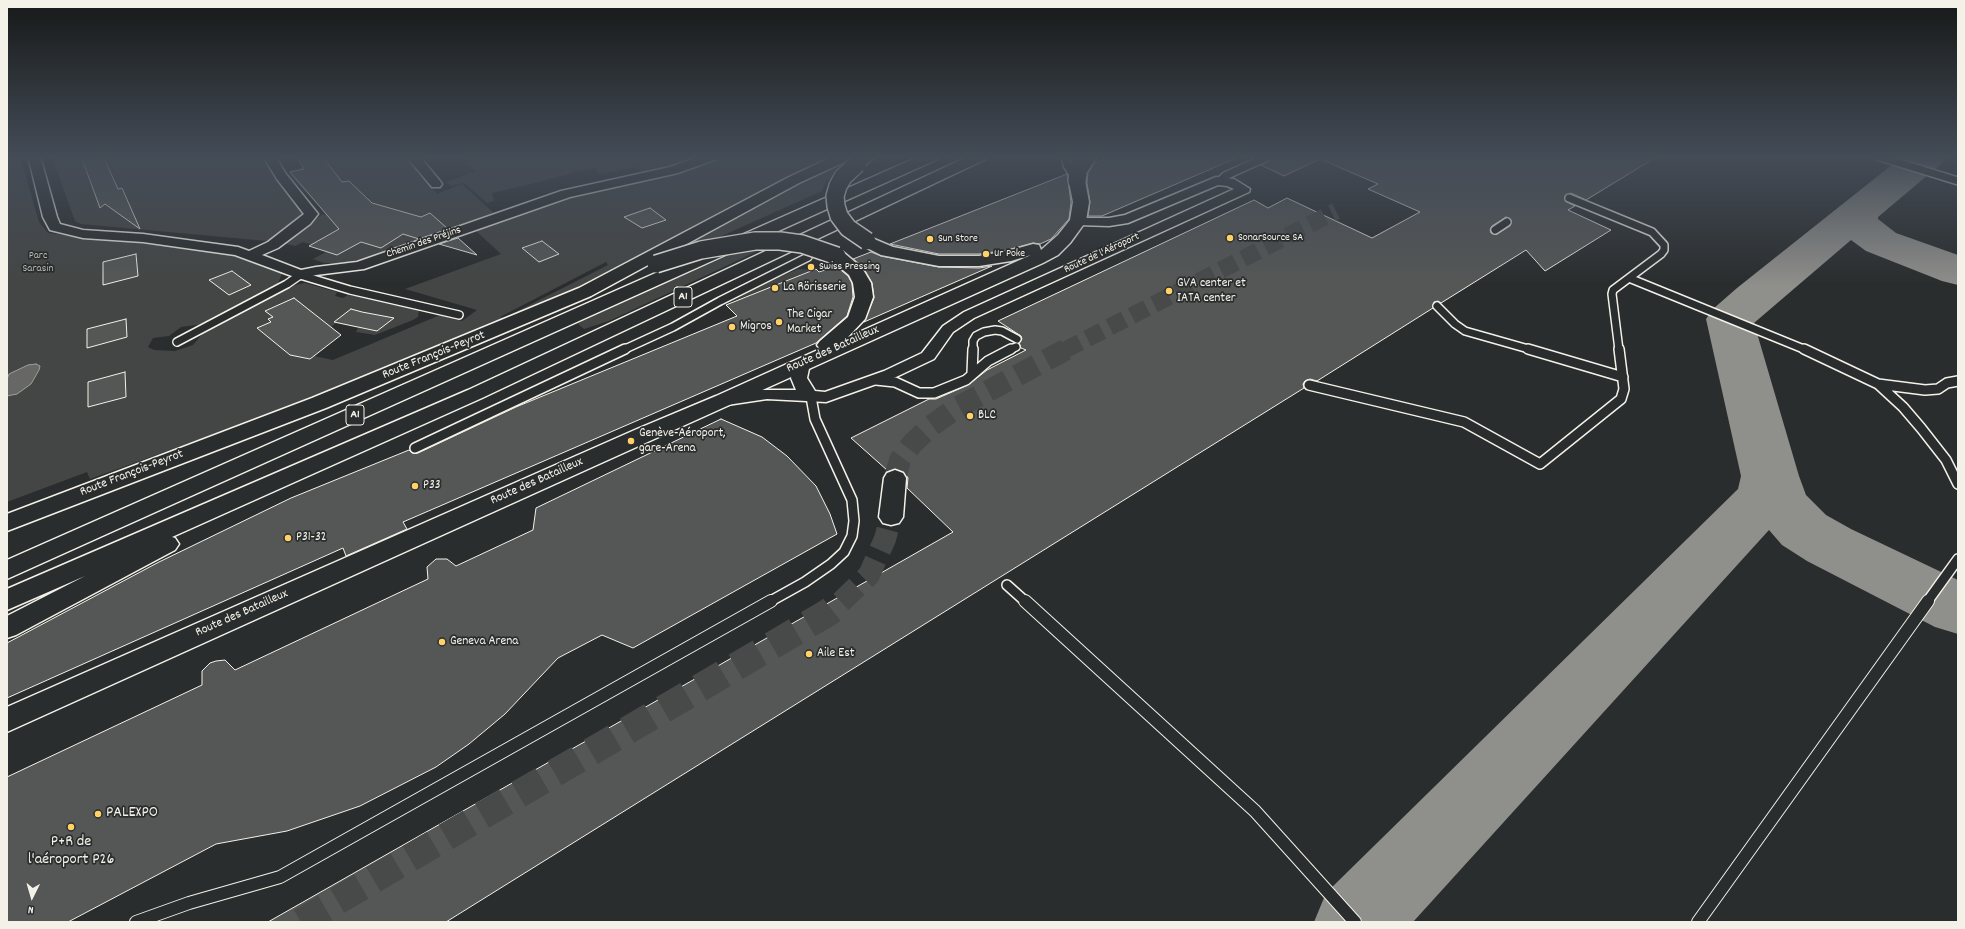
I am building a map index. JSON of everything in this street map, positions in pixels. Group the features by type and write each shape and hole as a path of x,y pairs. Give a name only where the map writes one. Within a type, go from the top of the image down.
{"main road":[{"name":"Route François-Peyrot","path":"7,523 319,403 585,292 756,199"},
{"path":"835,199 839,216 848,228 866,242 887,251 925,260 964,262 1011,256 1064,239"},
{"name":"A1","path":"7,570 836,199"},
{"name":"A1","path":"7,600 106,555 384,435 562,354 889,199"},
{"path":"1078,221 1080,199"},
{"name":"Route des Batailleux","path":"7,720 602,453 723,401 1037,259 1052,251 1064,239 1078,221"},
{"path":"585,292 656,264 712,248 755,241 780,241 802,244 825,251 838,256 851,266 861,279 864,290 862,305 859,313 850,326 802,364"},
{"path":"7,628 125,565 384,435"},
{"path":"891,517 897,486"}],"street":[{"path":"46,199 50,217 55,227 83,234 143,238 238,251 300,275"},
{"path":"251,255 273,245 305,221 311,214 299,199"},
{"name":"Chemin des Préjins","path":"300,275 316,271 359,266 551,199"},
{"name":"Route de l'Aéroport","path":"1078,221 1109,222 1128,219 1171,199"},
{"name":"Route de l'Aéroport","path":"723,401 752,395 767,394 811,397 831,396 873,380 928,356 948,329 969,315 1221,199"},
{"path":"802,364 800,378 803,388 811,397"}],"lane":[{"path":"1309,385 1464,422 1540,464 1621,399 1624,389 1623,377 1612,294 1616,286 1661,254 1664,250 1664,245 1660,239 1640,227 1572,199"},
{"path":"1495,230 1508,222"},
{"path":"415,448 673,327 720,301 808,257"},
{"path":"177,342 280,288 300,275 350,290 459,315"},
{"path":"1629,278 1815,354 1878,384 1903,407 1921,428 1946,460 1958,484"},
{"path":"1437,306 1455,324 1465,330 1623,377"},
{"path":"873,380 888,380 919,393 930,394 966,380 972,373 988,361 1016,343 999,331 991,330 978,334 973,341 972,373"},
{"path":"1878,384 1925,390 1938,389 1947,383 1958,380"},
{"path":"136,922 189,903 280,877 805,582 830,564 844,552 852,536 854,521 852,500 815,419 811,397"},
{"path":"1698,922 1958,559"},
{"path":"1007,585 1255,811 1355,922"}],"green space":[{"name":"Parc Sarasin","path":"7,199 32,199 39,222 48,233 176,247 237,256 282,273 278,284 203,324 181,327 169,336 153,338 148,347 154,350 175,351 193,345 204,332 295,285 305,283 337,292 335,296 343,298 348,295 385,300 419,310 418,317 413,320 375,335 356,332 358,328 336,323 314,342 291,355 310,359 314,356 333,360 440,315 462,321 477,310 405,289 501,254 474,229 560,199 747,199 622,268 565,295 311,399 90,479 87,472 7,502","holes":["606,262 608,265 504,318 500,317"]},
{"path":"67,199 293,199 305,215 279,236 267,241 81,224 75,221"},
{"path":"313,199 332,199 317,204"},
{"path":"365,199 479,199 496,215 374,256 344,263 324,263 313,259 330,250 303,242 295,246 283,243 323,214 330,216"},
{"path":"483,199 494,199 494,201 487,203"},
{"path":"768,199 803,199 706,243 676,250"},
{"path":"762,249 609,321 584,329 578,324 583,320 734,253"},
{"path":"798,269 812,270 733,301 764,284"}],"shaded area":[{"path":"36,364 40,366 39,370 31,384 17,394 7,396 7,379 9,374 28,365"}],"building":[{"path":"97,199 127,199 140,229 105,204 100,208"},
{"path":"314,199 368,199 372,203 421,217 430,213 448,229 419,239 403,234 381,248 361,242 337,255 309,246 339,229"},
{"path":"1003,199 1071,199 1069,219 1051,239 1040,244 1033,243 1008,250 979,254 939,254 890,244"},
{"path":"1090,199 1141,199 1102,216 1088,216"},
{"path":"1284,199 1290,199 1372,238 1420,212 1391,199 1565,199 1565,201 1575,206 1568,210 1611,230 1545,271 1526,250 1441,303 1438,301 1434,302 1433,308 1317,381 1310,379 1305,381 1303,384 1304,388 446,922 268,922 953,532 907,488 908,478 904,472 896,469 888,471 851,438 929,399 936,399 968,385 987,370 1026,350 1021,348 1019,343 1022,339 1021,336 998,321 1254,200 1268,208","holes":["1506,217 1511,220 1510,226 1497,234 1491,233 1490,230 1492,226"]},
{"path":"650,208 666,220 642,228 624,217"},
{"path":"458,238 477,255 439,244"},
{"path":"542,241 559,254 539,262 522,248"},
{"path":"871,252 881,256 939,267 979,268 992,266 864,322 874,298 872,283 863,267 853,259"},
{"path":"136,254 138,276 103,285 103,262"},
{"name":"P33","path":"836,266 848,276 852,283 853,297 847,316 816,343 403,522 407,529 346,556 343,548 7,698 7,643 159,562 291,498 409,450 412,453 418,453 516,407 737,316 726,305 816,269 819,272"},
{"path":"232,271 251,285 229,295 209,280"},
{"path":"294,298 341,335 310,359 290,355 257,328 271,322 268,319 273,317 265,311"},
{"path":"351,309 394,318 377,331 334,322"},
{"path":"126,319 127,337 87,348 87,329"},
{"path":"125,372 126,397 88,407 88,382"},
{"name":"Geneva Arena","path":"721,419 762,437 787,456 816,486 830,514 837,534 633,648 602,635 558,658 505,714 469,744 436,767 360,806 287,831 216,844 68,922 7,922 7,777 202,685 202,671 210,663 225,660 235,670 428,579 427,567 436,559 447,559 456,566 533,530 536,508"}],"taxiway":[{"path":"1770,476 1730,319 1874,199"},
{"path":"1858,213 1857,219 1861,227 1881,242 1958,271"},
{"path":"1356,922 1761,502 1767,493 1770,476"},
{"path":"1770,476 1780,504 1804,530 1829,545 1958,609"}],"tunnel":[{"path":"1065,350 1336,211"},
{"path":"895,478 900,460 912,444 930,427 956,408 1067,349"},
{"path":"841,602 869,575 885,539 891,517"},
{"path":"301,922 829,612 843,601"}],"place":[{"name":"SonarSource SA","path":"1230,238"},
{"name":"Sun Store","path":"930,239"},
{"name":"Ur Poke","path":"986,254"},
{"name":"Swiss Pressing","path":"811,267"},
{"name":"La Rörisserie","path":"775,288"},
{"name":"GVA center et IATA center","path":"1169,291"},
{"name":"The Cigar Market","path":"779,322"},
{"name":"Migros","path":"732,327"},
{"name":"BLC","path":"970,416"},
{"name":"Genève-Aéroport, gare-Arena","path":"631,441"},
{"name":"P33","path":"415,486"},
{"name":"P31-32","path":"288,538"},
{"name":"Geneva Arena","path":"442,642"},
{"name":"Aile Est","path":"809,654"},
{"name":"PALEXPO","path":"98,814"},
{"name":"P+R de l'aéroport P26","path":"71,827"}]}
